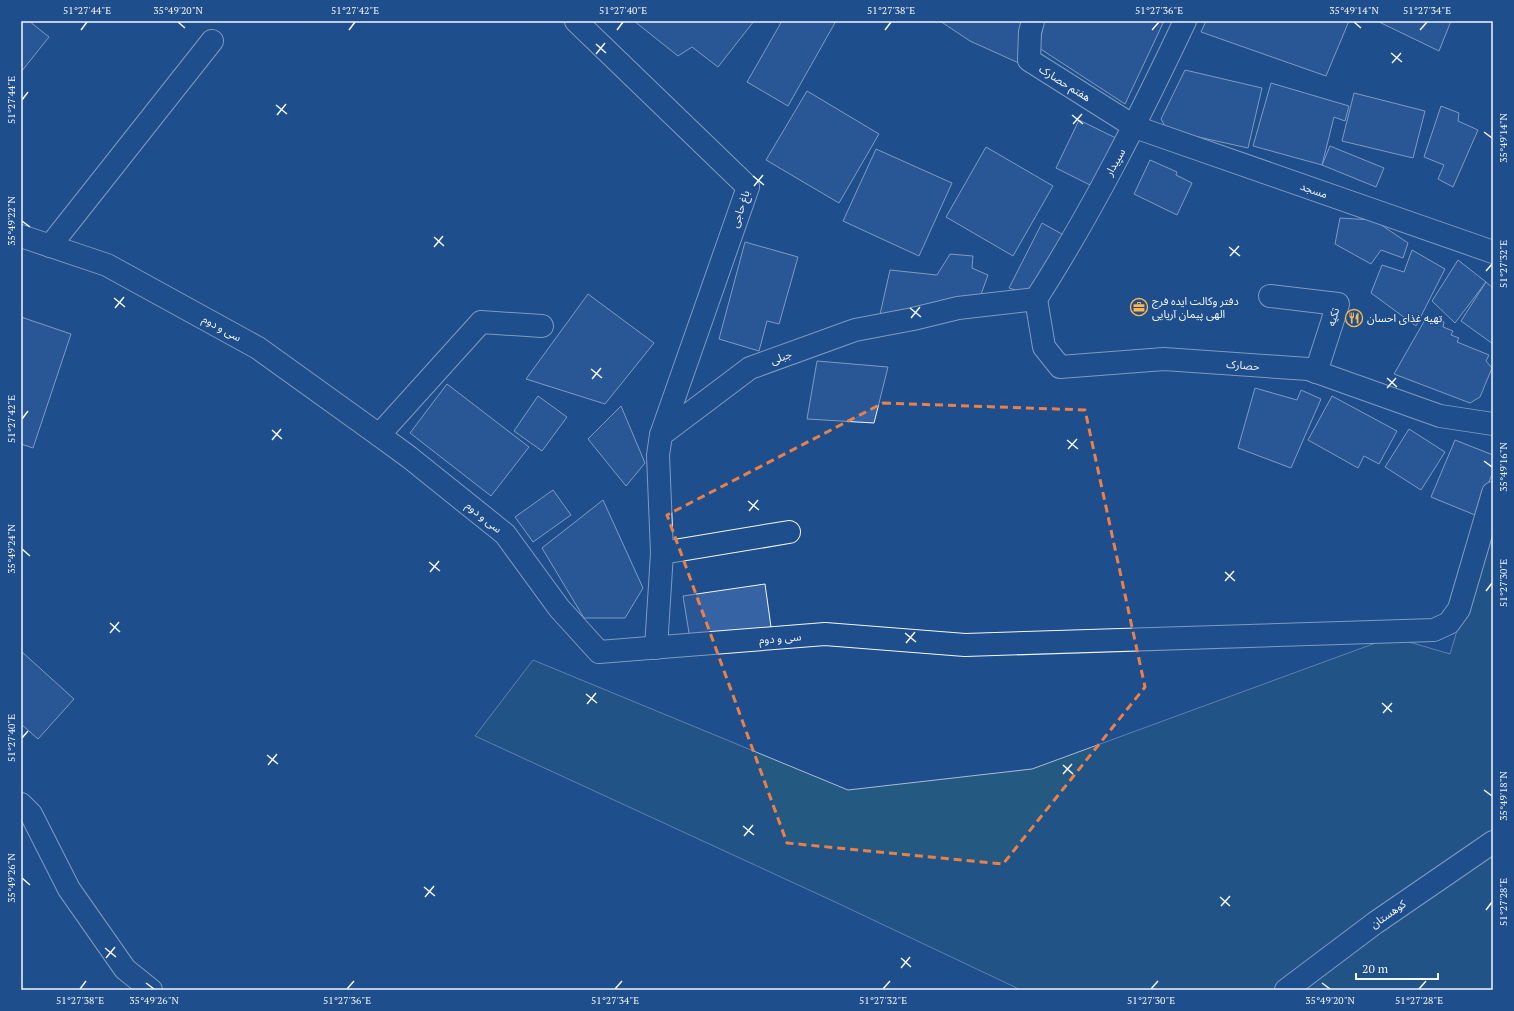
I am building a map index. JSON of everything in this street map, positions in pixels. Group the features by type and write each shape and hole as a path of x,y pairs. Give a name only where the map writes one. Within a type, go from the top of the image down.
{"street":[{"name":"باغ حاجی","path":"576,21 748,187 661,434"},
{"name":"هفتم حصارک","path":"1033,21 1030,32 1029,60 1135,127"},
{"name":"سپیدار","path":"1036,299 1062,258 1135,127 1185,21"},
{"path":"50,246 212,40"},
{"name":"مسجد","path":"1135,127 1493,252"},
{"name":"سی و دوم","path":"21,236 107,265 258,348 409,457 505,534 559,608 600,652 825,634 965,644 1434,630 1448,624 1459,609 1493,493"},
{"name":"تکیه","path":"1270,296 1338,304 1316,372"},
{"name":"جبلی","path":"661,434 750,368 847,332 958,308 1036,299"},
{"name":"حصارک","path":"1036,299 1044,347 1060,367 1164,359 1308,369 1440,416 1493,424"},
{"path":"379,435 481,322 542,326"},
{"path":"656,648 662,553 658,455 661,434"},
{"path":"662,553 789,532"},
{"path":"21,804 31,814 69,889 125,969 151,990"},
{"name":"کوهستان","path":"1286,990 1375,923 1493,842"}],"highlighted area":[{"path":"883,403 1085,410 1145,687 1003,864 787,843 667,515"}],"shaded area":[{"path":"1493,510 1493,990 1021,990 833,901 475,736 533,660 848,790 1032,769 1392,637 1450,654"}],"building":[{"path":"21,21 29,21 49,37 21,72"},
{"path":"634,21 754,21 718,67 692,47 678,56"},
{"path":"782,21 836,21 788,106 747,82"},
{"path":"940,21 1027,21 1021,64 970,41"},
{"path":"1044,21 1164,21 1125,104 1039,48"},
{"path":"1206,21 1349,21 1326,76 1201,32"},
{"path":"1377,21 1451,21 1439,51"},
{"path":"1185,70 1262,88 1248,148 1167,130 1161,119"},
{"path":"1271,83 1349,106 1345,121 1334,117 1322,165 1253,146"},
{"path":"807,91 879,134 839,203 766,160"},
{"path":"1354,93 1425,111 1413,158 1342,141"},
{"path":"1441,106 1459,113 1458,121 1478,130 1453,187 1438,179 1444,165 1424,157"},
{"path":"1079,120 1120,140 1096,188 1056,168"},
{"path":"1330,146 1384,168 1376,187 1322,165"},
{"path":"986,147 1053,186 1013,256 946,217"},
{"path":"876,149 952,183 919,256 843,221"},
{"path":"1150,160 1177,172 1176,175 1192,183 1177,215 1134,194"},
{"path":"1340,218 1374,220 1408,243 1403,258 1381,250 1371,264 1335,244"},
{"path":"1042,223 1069,238 1034,296 1009,288"},
{"path":"745,242 798,257 779,324 767,321 759,351 719,339"},
{"path":"1412,250 1445,269 1416,326 1371,293 1382,265 1404,272"},
{"path":"950,254 973,256 972,268 988,275 979,300 879,319 890,270 937,275"},
{"path":"1458,260 1486,282 1455,323 1432,301"},
{"path":"1486,282 1493,288 1493,344 1461,321"},
{"path":"588,294 654,343 605,404 526,379"},
{"path":"21,317 71,334 33,448 21,444"},
{"path":"1426,318 1444,322 1443,327 1453,331 1451,335 1459,338 1457,342 1489,355 1486,361 1492,368 1480,397 1470,403 1394,374"},
{"path":"817,361 888,367 874,423 807,419"},
{"path":"447,384 529,447 491,496 410,433"},
{"path":"1255,388 1297,400 1301,390 1321,399 1291,468 1238,448"},
{"path":"538,396 567,417 542,451 514,431"},
{"path":"1332,396 1397,431 1379,464 1364,456 1358,468 1308,440"},
{"path":"621,406 645,463 626,486 588,439"},
{"path":"1409,429 1445,452 1421,490 1385,467"},
{"path":"1455,440 1493,455 1493,472 1475,515 1431,497"},
{"path":"553,490 571,515 533,542 515,517"},
{"path":"603,500 643,588 625,618 584,618 542,548"},
{"path":"765,584 771,627 690,639 683,596"},
{"path":"21,651 74,699 38,739 21,724"}],"place":[{"name":"دفتر وکالت ایده فرج الهی پیمان آریایی","path":"1139,307"},
{"name":"تهیه غذای احسان","path":"1354,318"}]}
